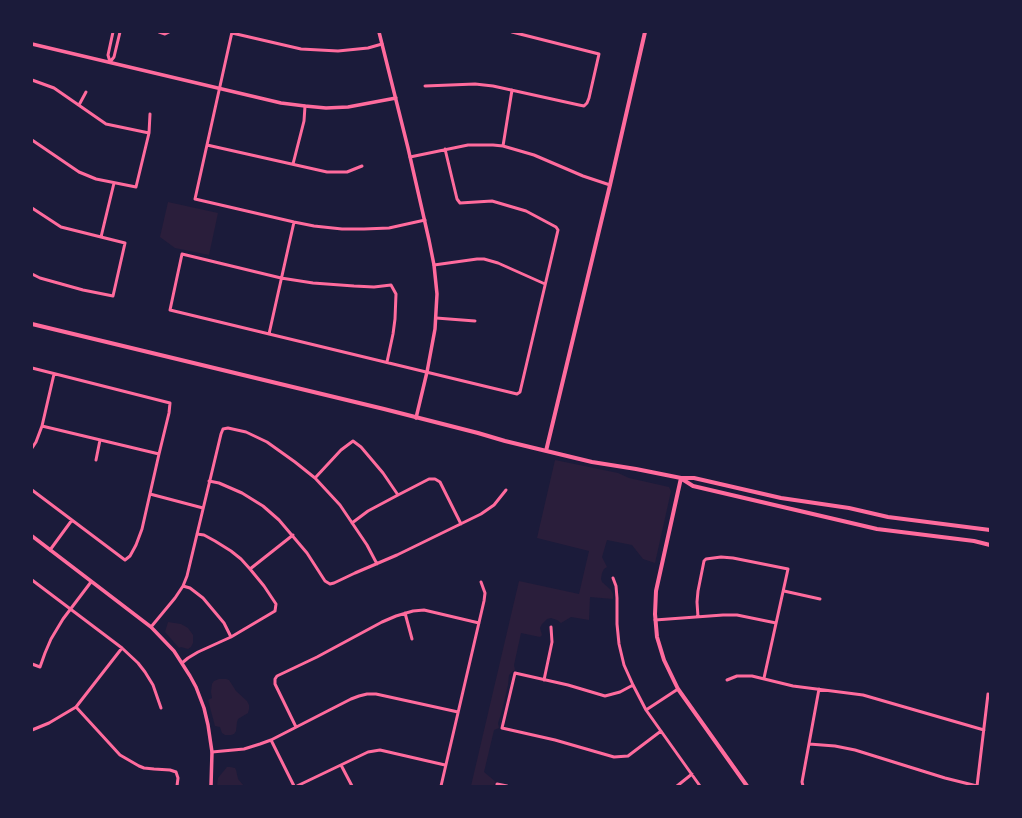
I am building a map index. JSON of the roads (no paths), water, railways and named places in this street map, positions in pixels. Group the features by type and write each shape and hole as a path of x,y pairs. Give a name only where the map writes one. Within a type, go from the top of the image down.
{"main road":[{"path":"546,451 645,32"},
{"path":"32,324 592,462 682,478 694,478 781,498 849,508 888,518 990,530"},
{"path":"682,478 693,486 877,528 974,541 990,545"},
{"path":"682,478 658,582 655,606 657,637 664,660 678,689 747,786"}],"street":[{"path":"110,62 108,55 113,32"},
{"path":"110,62 114,57 120,32"},
{"path":"159,32 164,34 169,32"},
{"path":"379,32 425,220 434,265 437,294 433,341 416,418"},
{"path":"425,86 475,84 493,86 584,106 587,103 599,54 512,32"},
{"path":"382,44 368,48 338,51 301,49 232,33 195,199 294,222 342,229 389,228 425,220"},
{"path":"112,38 118,40"},
{"path":"32,44 281,103 326,108 348,107 396,98"},
{"path":"32,80 54,88 106,124 149,134"},
{"path":"503,146 512,90"},
{"path":"79,105 86,92"},
{"path":"293,164 304,121 305,106"},
{"path":"32,140 79,172 96,179 136,188 149,134 150,114"},
{"path":"207,145 327,172 347,172 362,166"},
{"path":"410,157 468,145 503,146 528,153 583,176 610,184"},
{"path":"387,362 392,342 395,319 396,294 392,285 374,287 313,283 281,278 182,254 170,310 517,394 520,392 558,230 556,226 526,211 492,201 460,203 457,199 445,149"},
{"path":"101,237 114,183"},
{"path":"32,208 61,227 125,243 113,296 83,290 40,278 32,274"},
{"path":"269,334 294,222"},
{"path":"434,265 484,259 498,262 545,284"},
{"path":"436,318 475,321"},
{"path":"32,368 170,402 169,413 142,529 130,556 125,560 32,490"},
{"path":"32,448 42,426 54,374"},
{"path":"42,426 159,454"},
{"path":"152,627 183,586 221,434 223,430 228,428 246,432 267,442 315,478 340,505 367,545 377,564"},
{"path":"96,460 100,440"},
{"path":"315,478 341,450 353,441 361,447 383,473 398,495"},
{"path":"436,479 437,474"},
{"path":"352,523 398,495 429,479 436,479 440,482 460,524"},
{"path":"209,481 219,483 242,493 263,506 279,520 292,535 313,562 325,581 330,584 397,556 487,511 498,501 506,490"},
{"path":"150,494 203,508"},
{"path":"50,550 72,520"},
{"path":"182,663 198,652 231,637 275,611 276,604 250,569 231,551 204,535 197,534"},
{"path":"250,569 292,535"},
{"path":"32,536 152,627 174,651 196,687 204,708 211,740 211,786"},
{"path":"698,617 698,591 704,561 706,558 733,558 788,569 764,678"},
{"path":"613,578 616,586 619,644 624,665 646,710 700,786"},
{"path":"32,580 122,648 138,663 148,676 155,690 161,708"},
{"path":"32,664 40,667 51,639 63,619 91,582"},
{"path":"441,786 479,623 485,593 482,582"},
{"path":"183,586 190,588 203,598 224,623 231,637"},
{"path":"784,591 820,599"},
{"path":"296,727 274,684 277,676 396,616 413,610 424,610 479,623"},
{"path":"405,613 412,639"},
{"path":"655,620 737,615 776,623"},
{"path":"544,680 552,642 551,627"},
{"path":"32,730 49,723 76,707 122,648"},
{"path":"633,685 620,692 606,696 568,685 515,673 502,728 555,740 614,757 628,756 662,731"},
{"path":"727,680 737,676 752,676 793,686 848,692 878,698 984,730"},
{"path":"646,710 678,689"},
{"path":"803,786 802,782 819,689"},
{"path":"212,752 244,749 271,740 351,699 367,694 376,694 458,712"},
{"path":"809,744 835,746 855,750 945,778 977,786 988,694"},
{"path":"76,707 120,755 144,768 154,770 170,770 176,772 178,778 177,786"},
{"path":"271,740 295,786 368,752 380,750 445,765"},
{"path":"342,765 352,786"},
{"path":"677,786 692,774"},
{"path":"497,785 508,786"}]}
